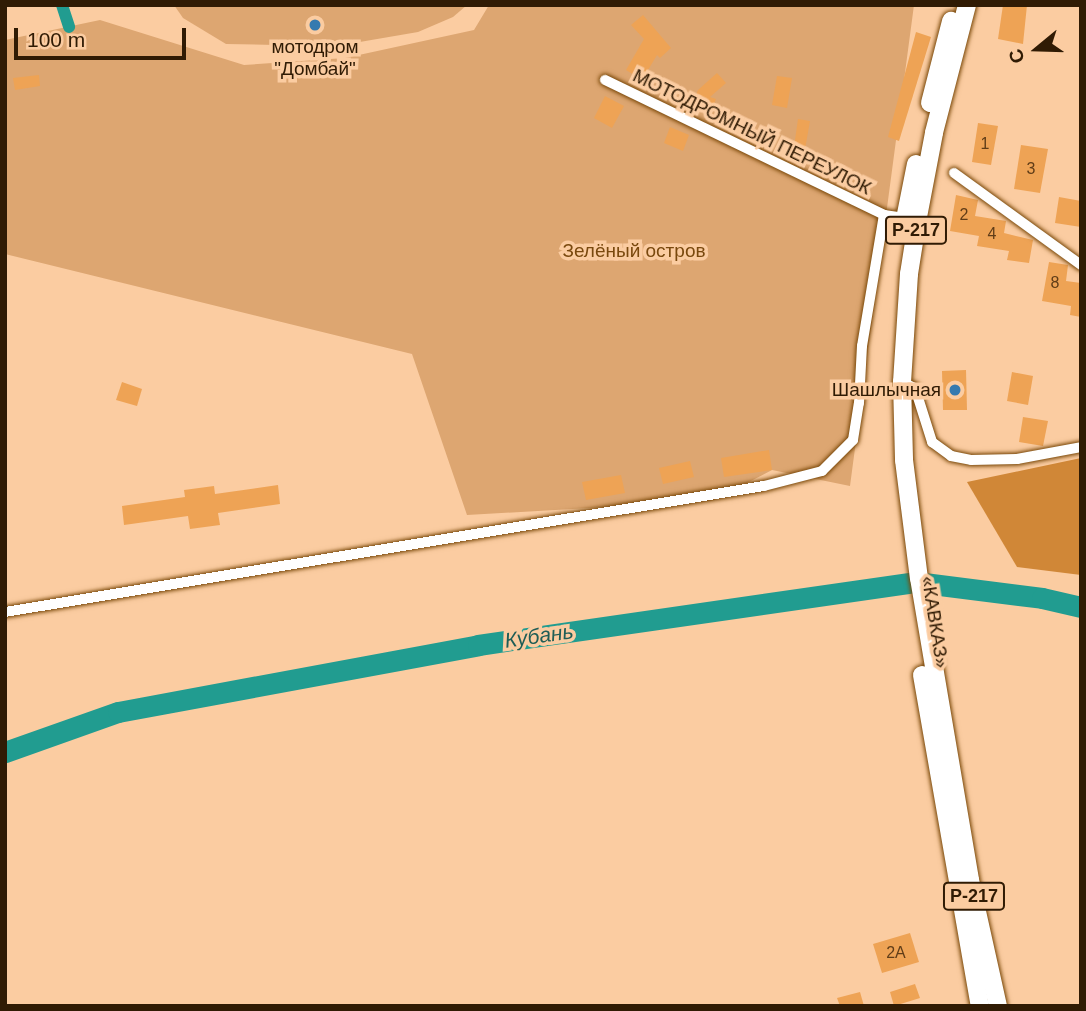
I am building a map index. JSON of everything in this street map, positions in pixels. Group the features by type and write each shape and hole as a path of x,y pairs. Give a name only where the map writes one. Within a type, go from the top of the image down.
{"highway":[{"name":"Р-217","path":"899,459 892,345 905,218 923,131 955,5"},
{"name":"Р-217","path":"899,459 909,274 934,133 967,5"},
{"name":"«КАВКАЗ»","path":"899,459 919,578 947,788"},
{"name":"Р-217","path":"947,788 980,1006"},
{"name":"Р-217","path":"947,788 998,1006"}],"street":[{"name":"МОТОДРОМНЫЙ ПЕРЕУЛОК","path":"605,80 884,215 905,218"},
{"path":"954,173 1081,265"},
{"path":"5,612 764,486 821,471 853,440 859,404 862,345 884,215"},
{"path":"902,382 915,387 932,442 951,456 971,460 1017,459 1081,447"}],"green space":[{"name":"мотодром \"Домбай\"","path":"174,5 467,5 453,17 418,32 348,44 276,45 226,44 183,18"},
{"name":"Зелёный остров","path":"489,5 914,5 850,486 772,470 712,501 467,515 412,354 5,254 5,40 100,20 244,65 345,58 474,30"}],"shaded area":[{"path":"1081,458 1081,575 1017,567 967,482"}],"building":[{"path":"1003,5 1027,5 1023,44 998,39"},
{"path":"643,15 671,48 660,58 657,55 642,80 626,70 644,39 631,25"},
{"path":"916,32 931,37 899,141 888,137"},
{"path":"717,73 726,83 710,97 716,99 710,114 691,106 698,90"},
{"path":"39,75 40,86 15,90 13,78"},
{"path":"777,76 792,78 787,108 772,105"},
{"path":"605,96 624,106 612,128 594,118"},
{"path":"798,119 810,121 805,149 794,147"},
{"path":"978,123 998,126 991,165 972,162"},
{"path":"670,127 689,135 683,151 664,143"},
{"path":"1021,145 1048,149 1040,193 1014,189"},
{"path":"956,195 978,200 975,216 1006,221 1004,233 1033,240 1029,263 1007,260 1009,251 977,246 979,236 950,231"},
{"path":"1059,197 1081,201 1081,227 1055,223"},
{"path":"1049,262 1068,265 1066,281 1081,283 1081,317 1070,315 1071,306 1042,301"},
{"name":"Шашлычная","path":"966,370 967,410 943,410 942,371"},
{"path":"1012,372 1033,376 1028,405 1007,401"},
{"path":"122,382 142,389 137,406 116,400"},
{"path":"1023,417 1048,421 1043,446 1019,442"},
{"path":"769,450 772,470 724,477 721,458"},
{"path":"690,461 694,477 663,484 659,468"},
{"path":"621,475 625,493 586,500 582,482"},
{"path":"278,485 280,504 218,513 220,525 190,529 188,516 124,525 122,506 185,497 184,490 214,486 215,494"},
{"path":"910,933 919,962 882,973 873,944"},
{"path":"915,984 920,998 894,1006 890,992"},
{"path":"860,992 864,1006 840,1006 837,998"}],"waterway":[{"path":"62,5 69,27"},
{"name":"Кубань","path":"5,752 118,712 478,645 916,582 1042,598 1081,607"}],"place":[{"name":"мотодром \"Домбай\"","path":"315,25"},
{"name":"Шашлычная","path":"955,390"}]}
